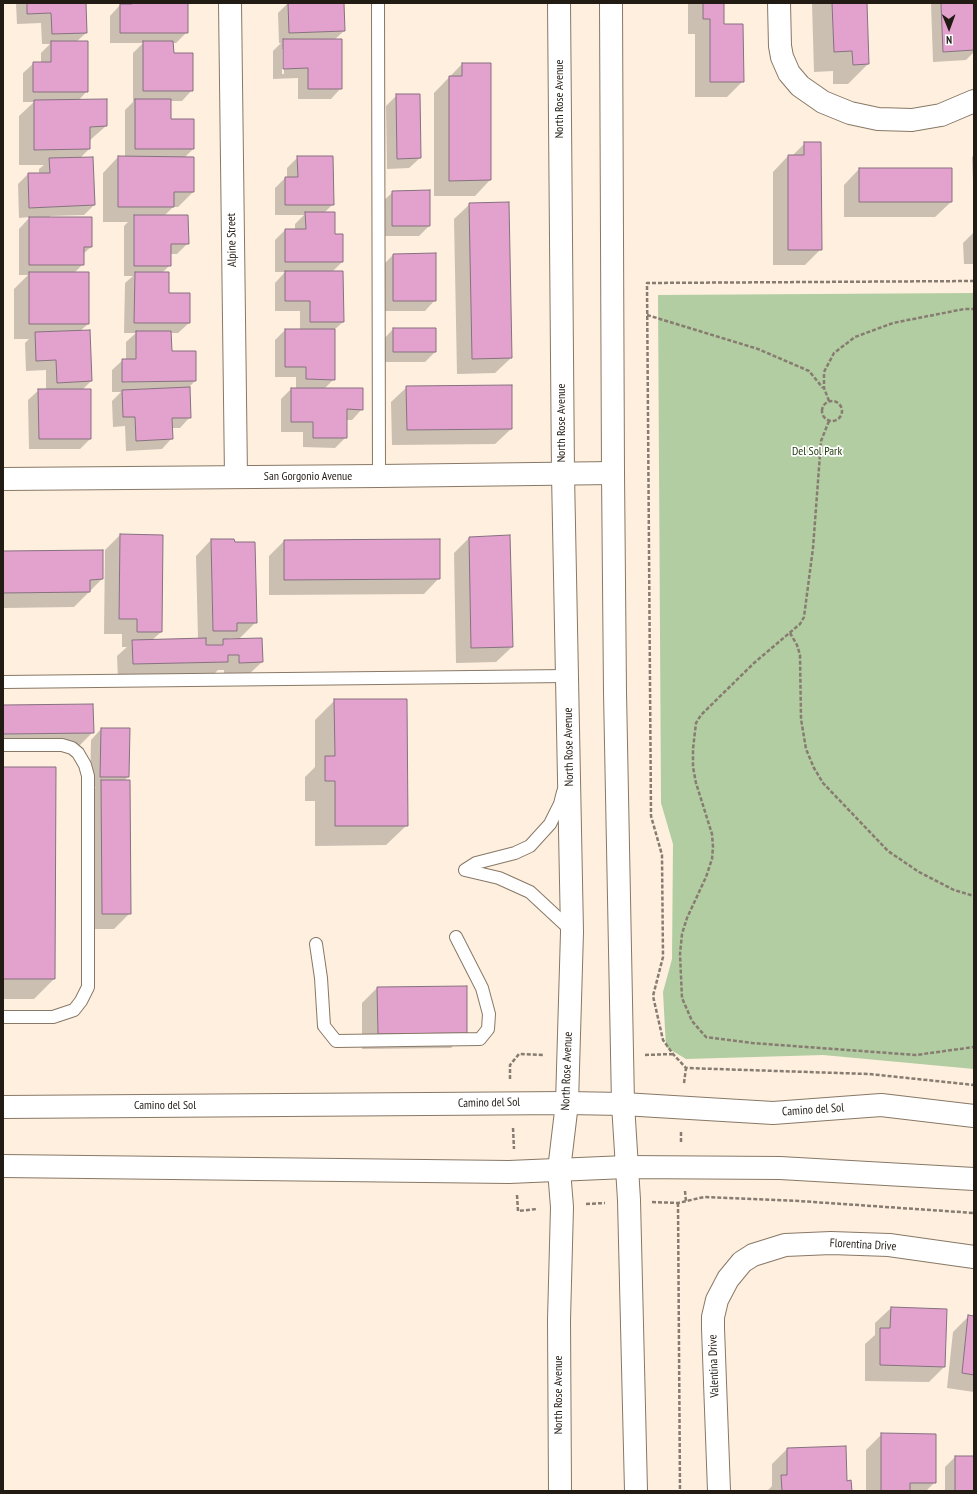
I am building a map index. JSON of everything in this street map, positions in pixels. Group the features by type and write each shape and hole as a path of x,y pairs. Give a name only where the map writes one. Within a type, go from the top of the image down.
{"street":[{"name":"Alpine Street","path":"230,3 236,477"},
{"name":"North Rose Avenue","path":"559,3 562,474 568,676 572,932 567,1103 559,1170 562,1207 559,1320 560,1491"},
{"path":"611,3 613,473 623,1104 629,1200 636,1491"},
{"path":"779,3 780,46 782,57 789,73 800,86 823,102 850,113 878,119 912,120 941,115 974,101"},
{"name":"San Gorgonio Avenue","path":"3,479 613,473"},
{"name":"Camino del Sol","path":"3,1107 567,1103 623,1104 773,1113 881,1105 974,1116"},
{"path":"3,1166 509,1172 626,1167 780,1168 974,1179"},
{"name":"Florentina Drive","path":"753,1255 785,1245 832,1242 889,1245 974,1257"},
{"name":"Valentina Drive","path":"719,1491 713,1317 717,1300 728,1279 742,1262 753,1255"}],"lane":[{"path":"378,3 379,476"},
{"path":"3,682 568,676"},
{"path":"3,745 62,745 72,748 78,753 85,766 88,776 88,987 81,1001 74,1010 53,1017 3,1017"},
{"path":"570,773 560,804 550,824 530,846 516,853 476,863 464,870 499,878 530,892 572,932"},
{"path":"316,944 321,978 324,1026 336,1041 480,1039 488,1029 489,1014 482,988 456,937"}],"path":[{"path":"974,281 647,283 651,816 662,855 663,957 653,996 663,1040 686,1068 868,1074 974,1086"},
{"path":"829,402 824,388 824,372 834,353 855,337 893,324 964,309 974,309"},
{"path":"647,315 758,349 809,371 824,388"},
{"path":"833,401 839,403 842,409 842,413 836,421 829,421 824,417 822,411 824,405 829,402 833,401"},
{"path":"829,421 821,441 813,548 804,617 800,624 754,663 701,715 696,723 693,748 693,767 696,783 712,834 713,847 712,859 706,877 687,918 682,934 680,954 682,998 692,1022 706,1037 752,1043 916,1055 974,1047"},
{"path":"790,633 797,645 800,655 801,719 806,749 814,768 824,783 888,851 919,872 954,890 974,896"},
{"path":"686,1068 680,1107 681,1167 686,1202"},
{"path":"680,1491 678,1203 704,1197 799,1201 974,1213"}],"green space":[{"name":"Del Sol Park","path":"974,293 974,1069 823,1055 686,1059 666,1047 663,992 672,959 673,844 661,803 658,295"}],"building":[{"path":"27,3 86,3 87,33 52,34 51,13 27,14"},
{"path":"188,3 188,33 120,33 120,4"},
{"path":"288,3 344,3 345,31 289,33"},
{"path":"703,3 724,3 724,24 743,24 744,82 710,82 710,19 703,19"},
{"path":"832,3 867,3 869,64 853,65 852,51 834,52"},
{"path":"941,3 974,3 974,50 943,52"},
{"path":"283,39 342,39 342,89 308,89 308,68 283,69"},
{"path":"51,41 88,41 88,92 33,92 33,62 51,62"},
{"path":"143,41 173,41 174,53 193,53 193,91 143,91"},
{"path":"462,63 491,63 491,180 449,181 449,76 462,76"},
{"path":"396,94 420,94 421,158 397,159"},
{"path":"107,99 107,126 90,127 90,149 34,150 34,100"},
{"path":"135,99 171,99 171,119 194,119 194,149 135,149"},
{"path":"804,142 821,142 822,250 788,250 788,155 804,155"},
{"path":"118,156 194,157 194,192 174,192 174,207 118,207"},
{"path":"297,156 333,156 334,205 285,205 285,177 298,177"},
{"path":"93,157 95,205 29,208 28,173 50,173 49,158"},
{"path":"859,168 952,168 952,202 859,202"},
{"path":"430,190 430,226 392,226 392,191"},
{"path":"509,202 512,358 472,359 469,203"},
{"path":"305,212 335,212 335,234 343,234 343,262 285,262 285,229 306,229"},
{"path":"134,215 188,215 189,244 171,244 171,266 134,266"},
{"path":"29,217 92,217 92,247 84,247 84,265 29,265"},
{"path":"436,253 436,301 393,301 393,254"},
{"path":"285,271 343,271 344,322 310,322 310,301 285,301"},
{"path":"29,272 89,272 89,324 29,324"},
{"path":"135,272 169,272 169,293 190,293 190,323 134,323"},
{"path":"393,328 436,328 436,352 393,352"},
{"path":"285,329 335,329 335,380 306,379 306,367 285,367"},
{"path":"90,330 92,381 57,383 56,360 36,361 35,332"},
{"path":"136,331 171,331 172,351 196,351 196,381 122,382 122,359 136,359"},
{"path":"512,385 512,429 407,430 406,386"},
{"path":"190,387 191,418 172,418 173,439 136,441 135,417 123,417 122,390"},
{"path":"291,388 363,388 363,410 347,409 347,438 313,438 313,422 291,422"},
{"path":"38,389 91,389 91,439 39,439"},
{"path":"120,534 163,535 162,632 137,632 137,619 119,619"},
{"path":"510,535 513,647 471,648 469,537"},
{"path":"211,539 234,539 235,542 255,542 257,623 237,623 237,631 213,631"},
{"path":"440,539 440,579 284,580 284,540"},
{"path":"103,550 103,579 90,580 90,592 3,593 3,551"},
{"path":"206,638 206,645 223,645 223,639 262,638 263,662 239,663 239,655 228,655 228,662 133,664 132,640"},
{"path":"334,699 407,699 408,826 335,826 335,781 325,781 325,756 335,756"},
{"path":"93,704 94,733 3,734 3,705"},
{"path":"101,728 130,728 129,777 100,777"},
{"path":"3,767 56,767 55,979 3,979"},
{"path":"101,780 130,780 131,914 102,914"},
{"path":"467,986 467,1033 378,1034 377,987"},
{"path":"891,1307 947,1309 945,1367 880,1365 880,1328 890,1328"},
{"path":"968,1315 974,1316 974,1375 962,1373"},
{"path":"881,1433 936,1434 936,1483 910,1483 910,1491 881,1491"},
{"path":"846,1446 847,1481 851,1480 852,1491 782,1491 781,1475 787,1475 787,1448"},
{"path":"955,1456 974,1456 974,1491 955,1491"}]}
